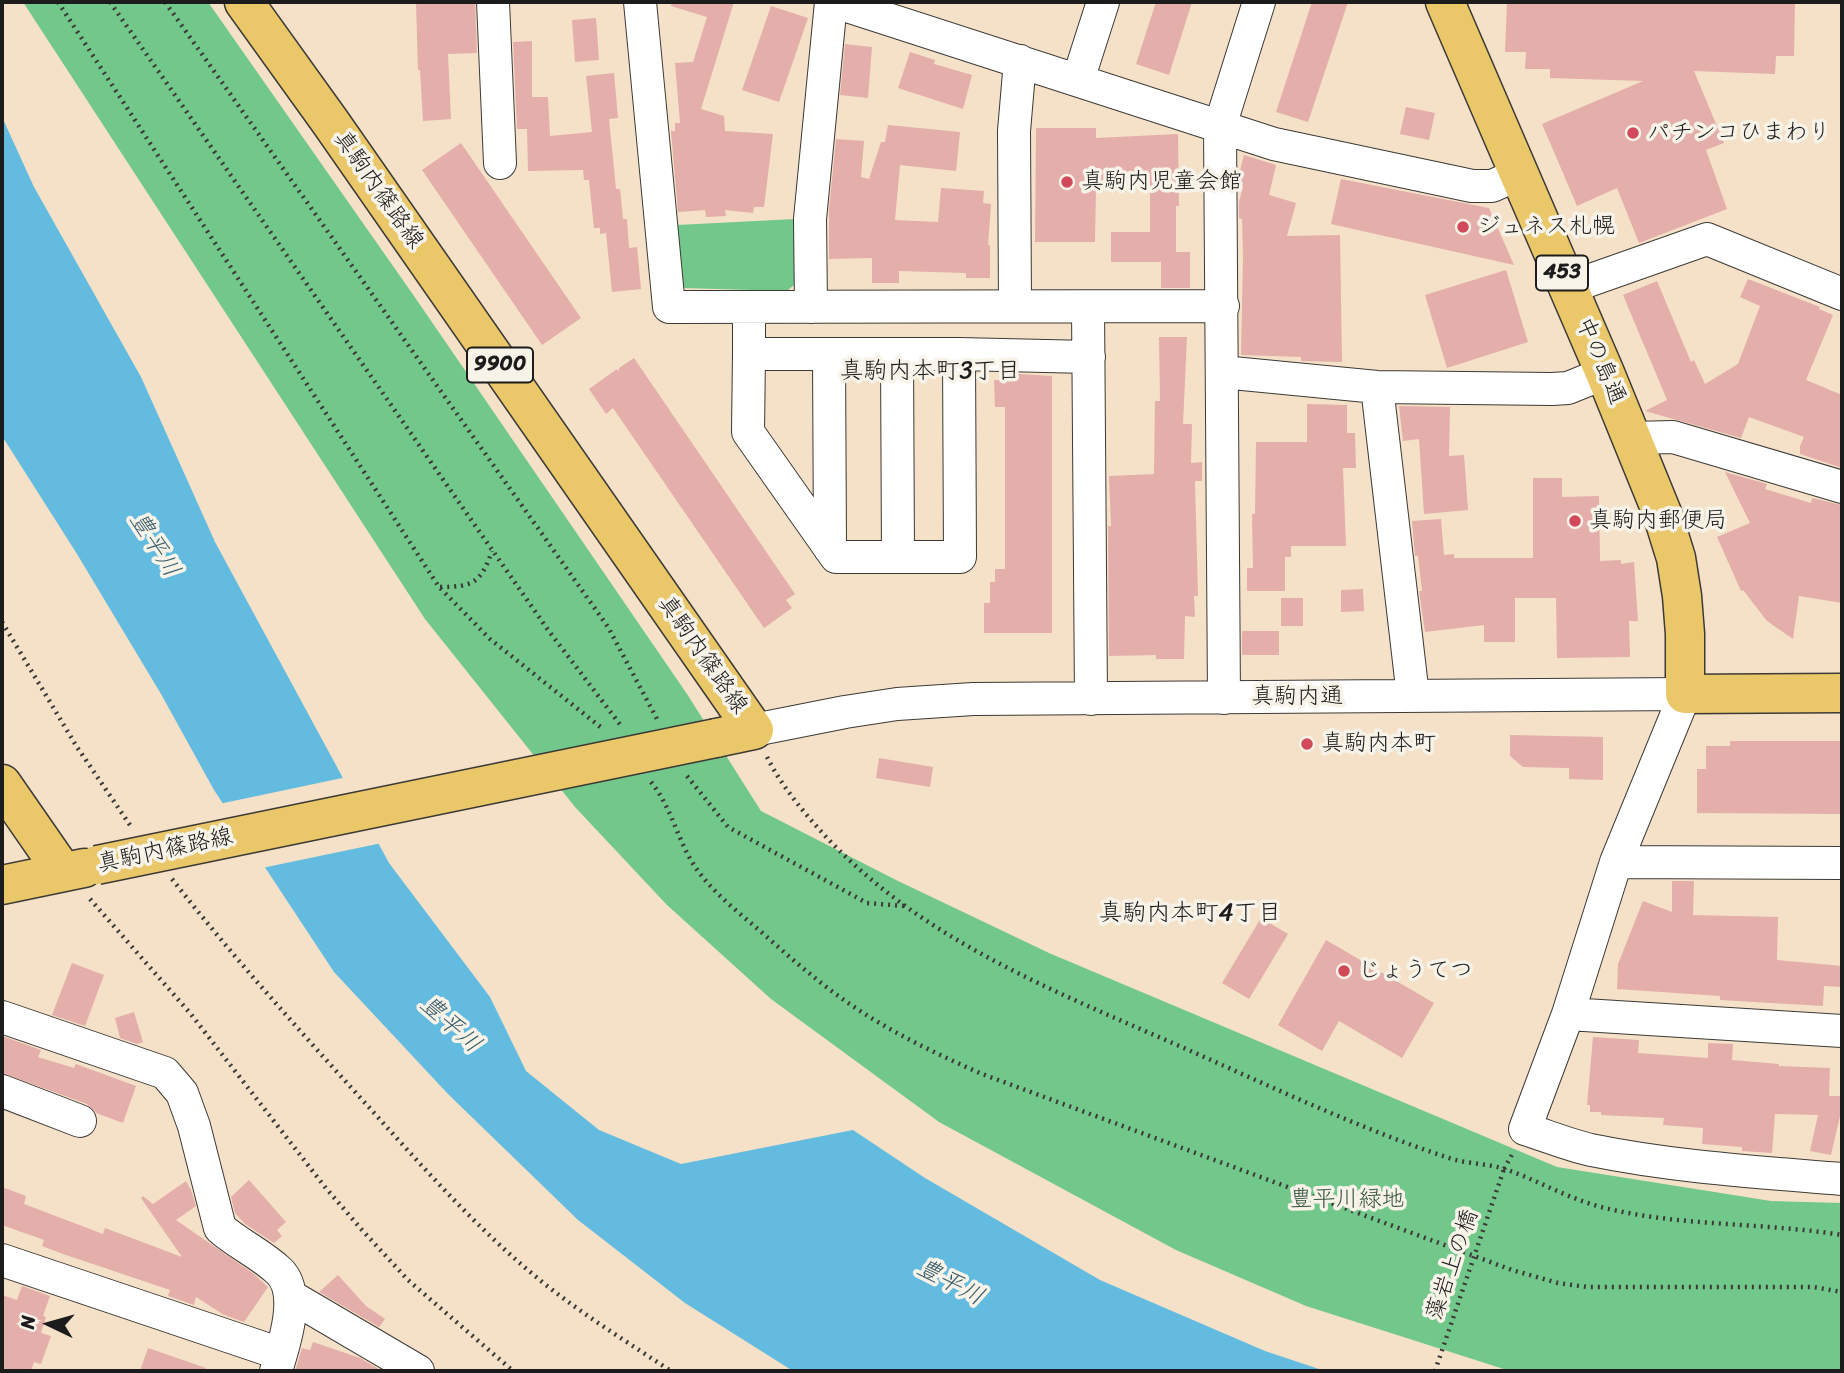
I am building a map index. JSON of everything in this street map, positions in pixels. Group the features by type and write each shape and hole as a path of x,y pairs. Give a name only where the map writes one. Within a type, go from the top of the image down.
{"main road":[{"name":"真駒内篠路線","path":"2,884 83,879 754,730 244,2"},
{"name":"中の島通","path":"1445,2 1605,373 1662,513 1678,567 1685,615 1685,694"},
{"name":"真駒内通","path":"1685,694 1842,693"},
{"path":"2,784 83,879"}],"street":[{"path":"493,2 500,163"},
{"path":"640,2 669,307 1223,306"},
{"path":"811,307 810,219 833,2 1274,144 1472,186 1492,186 1519,174"},
{"path":"1078,80 1103,2"},
{"path":"1224,698 1220,126 1259,2"},
{"path":"1015,305 1014,131 1020,61"},
{"path":"1568,288 1707,239 1842,295"},
{"path":"749,307 748,432 836,557 960,557 960,354"},
{"path":"1088,307 1091,699"},
{"path":"749,354 1089,357"},
{"path":"829,354 830,549"},
{"path":"897,354 898,557"},
{"path":"1222,372 1377,387 1568,388 1605,373"},
{"path":"1377,387 1413,696"},
{"path":"1632,438 1674,438 1842,487"},
{"name":"真駒内通","path":"754,730 897,704 973,699 1685,694"},
{"path":"1685,694 1616,862 1568,1014 1525,1129 1589,1149 1704,1168 1842,1178"},
{"path":"1616,862 1842,863"},
{"path":"1568,1014 1842,1031"},
{"path":"2,1017 165,1073 182,1093 220,1228 279,1271 288,1283 292,1297 278,1363 2,1260"},
{"path":"2,1091 80,1121"},
{"path":"292,1297 418,1371"}],"path":[{"path":"58,2 439,587 489,639 607,733"},
{"path":"110,2 492,550 625,732"},
{"path":"165,2 608,627 659,723"},
{"path":"439,587 467,586 475,582 485,570 492,550"},
{"path":"2,622 77,747 139,837"},
{"path":"754,730 775,772 799,806 848,860 905,906 972,950 1012,971 1391,1138 1462,1163 1504,1169 1575,1199 1643,1215 1808,1229 1842,1235"},
{"path":"685,771 691,783 728,827 867,903 905,906"},
{"path":"648,776 662,796 697,870 716,892 796,963 839,996 927,1049 982,1074 1512,1270 1558,1283 1587,1287 1814,1287 1842,1292"},
{"path":"169,876 223,944 271,998 442,1188 492,1239 580,1311 671,1371"},
{"path":"83,879 325,1187 362,1230 408,1280 513,1371"},
{"name":"藻岩上の橋","path":"1435,1371 1504,1169"}],"green space":[{"name":"豊平川緑地","path":"23,2 208,2 687,694 761,811 896,880 1049,953 1557,1167 1771,1201 1842,1203 1842,1371 1510,1371 1306,1306 1176,1250 939,1122 771,999 667,905 575,807 425,619"},
{"path":"795,219 795,284 787,291 682,288 677,225"}],"water":[{"name":"豊平川","path":"2,117 34,187 141,377 215,542 389,863 490,997 526,1071 599,1130 681,1164 853,1130 925,1178 1100,1280 1265,1351 1325,1371 793,1371 685,1303 578,1220 448,1094 334,972 214,790 161,694 2,436"}],"pier":[{"path":"347,777 382,843 262,868 219,804"}],"building":[{"path":"416,2 475,2 477,53 448,54 451,119 423,121"},
{"path":"672,2 734,2 701,109 724,116 725,131 773,134 764,207 754,207 753,213 725,210 726,216 706,217 705,210 678,212 671,131 675,131 675,123 680,123 675,63 693,62 707,17 671,6"},
{"path":"1156,2 1192,2 1169,75 1136,64"},
{"path":"1312,2 1348,2 1308,122 1276,112"},
{"path":"1507,2 1795,2 1794,56 1776,56 1775,74 1694,71 1724,143 1706,150 1727,209 1639,243 1617,188 1577,206 1542,124 1643,81 1550,78 1550,69 1525,69 1526,52 1505,52"},
{"path":"771,6 808,18 779,102 742,90"},
{"path":"596,18 599,60 575,62 572,20"},
{"path":"532,41 532,97 548,97 550,136 592,132 586,76 614,73 618,118 609,119 616,189 620,189 623,219 627,219 629,248 637,247 641,289 612,292 606,233 600,234 600,228 594,228 589,180 584,180 583,170 528,171 527,129 517,129 513,42"},
{"path":"845,44 872,47 868,98 840,95"},
{"path":"910,52 935,60 934,64 972,75 963,109 898,88"},
{"path":"1406,107 1435,113 1429,140 1400,134"},
{"path":"888,125 960,132 956,171 900,165 895,220 938,222 941,188 984,191 983,203 991,204 988,245 990,278 966,278 966,273 899,271 899,283 872,283 872,258 829,259 829,210 836,139 864,141 861,177 869,179 881,142 885,142"},
{"path":"1036,128 1096,128 1096,138 1178,134 1179,206 1176,206 1176,252 1190,252 1190,288 1161,288 1161,262 1111,262 1111,232 1150,232 1150,185 1096,186 1095,242 1035,242"},
{"path":"461,143 581,318 542,345 422,170"},
{"path":"1244,155 1276,165 1269,195 1296,203 1287,236 1340,235 1342,362 1301,361 1301,357 1241,355 1243,256 1239,202 1243,186 1239,185 1239,175"},
{"path":"1341,179 1489,208 1514,265 1331,224"},
{"path":"1506,270 1528,342 1447,368 1425,295"},
{"path":"1748,279 1820,307 1819,309 1833,315 1806,380 1842,395 1842,468 1800,454 1804,437 1749,417 1741,438 1645,411 1667,400 1623,295 1657,281 1691,362 1694,360 1705,384 1738,364 1760,306 1740,297"},
{"path":"1159,337 1187,337 1183,424 1192,424 1191,463 1202,462 1202,481 1195,481 1198,596 1194,596 1195,617 1185,616 1184,659 1156,659 1156,655 1109,656 1109,476 1154,474 1155,401 1160,401"},
{"path":"634,358 795,594 786,600 792,608 764,628 613,408 606,414 589,389 617,369 619,372 619,368"},
{"path":"1003,373 1052,376 1052,633 984,633 984,603 990,603 990,582 995,582 995,569 1005,569 1005,407 995,407 994,380 1003,380"},
{"path":"1307,404 1347,405 1347,433 1355,433 1356,468 1343,468 1346,546 1291,546 1291,557 1285,557 1285,591 1247,591 1247,568 1253,568 1252,514 1255,514 1256,442 1307,442"},
{"path":"1399,406 1450,407 1449,456 1464,455 1468,510 1424,514 1419,439 1403,441"},
{"path":"1725,472 1767,484 1765,489 1811,503 1812,498 1842,505 1842,603 1799,596 1793,639 1767,621 1743,590 1741,591 1717,537 1750,523"},
{"path":"1533,478 1562,478 1562,497 1599,496 1600,561 1621,560 1621,564 1634,562 1638,621 1629,621 1630,657 1557,658 1556,598 1515,598 1515,642 1484,642 1484,625 1425,632 1412,521 1441,519 1444,555 1454,554 1454,558 1533,558"},
{"path":"1363,589 1364,611 1341,612 1341,590"},
{"path":"1281,598 1303,598 1303,626 1281,626"},
{"path":"1242,631 1279,631 1279,655 1242,655"},
{"path":"1510,735 1603,737 1603,780 1569,779 1569,768 1523,767 1510,756"},
{"path":"1730,741 1842,741 1842,814 1697,813 1697,769 1706,769 1706,746 1730,746"},
{"path":"879,758 933,767 930,787 876,778"},
{"path":"1672,881 1694,881 1693,915 1778,917 1777,960 1842,966 1842,987 1824,986 1823,1006 1720,1000 1720,996 1617,989 1618,964 1643,901 1672,912"},
{"path":"1261,918 1288,934 1249,999 1222,983"},
{"name":"じょうてつ","path":"1326,940 1434,1003 1402,1058 1339,1021 1322,1051 1278,1025"},
{"path":"72,963 104,975 85,1026 52,1015"},
{"path":"134,1012 143,1042 137,1044 120,1038 115,1018"},
{"path":"2,1036 41,1050 38,1057 74,1068 76,1064 136,1086 123,1123 96,1113 87,1104 2,1073"},
{"path":"1593,1037 1639,1040 1638,1053 1708,1058 1708,1043 1733,1044 1732,1060 1779,1066 1830,1068 1829,1096 1841,1096 1840,1116 1831,1155 1810,1151 1818,1115 1775,1114 1772,1153 1742,1151 1742,1147 1702,1144 1703,1128 1663,1125 1664,1118 1601,1115 1601,1112 1590,1112 1590,1105 1587,1105"},
{"path":"249,1180 286,1222 277,1230 282,1236 274,1243 245,1224 235,1213 231,1197"},
{"path":"186,1181 196,1206 176,1220 254,1274 268,1287 244,1322 224,1315 196,1297 194,1305 168,1296 170,1290 42,1246 44,1240 2,1225 2,1187 26,1196 24,1204 103,1234 105,1228 182,1257 141,1198 143,1196 153,1204"},
{"path":"338,1275 366,1306 385,1319 379,1327 319,1292"},
{"path":"22,1286 50,1296 41,1333 51,1336 41,1364 34,1362 31,1371 2,1371 2,1295 17,1300"},
{"path":"313,1342 360,1358 382,1371 295,1371 302,1348 310,1350"},
{"path":"148,1348 206,1368 205,1371 140,1371"}],"place":[{"name":"パチンコひまわり","path":"1633,133"},
{"name":"真駒内児童会館","path":"1067,182"},
{"name":"ジュネス札幌","path":"1463,227"},
{"name":"真駒内郵便局","path":"1575,521"},
{"name":"真駒内本町","path":"1307,744"},
{"name":"じょうてつ","path":"1344,971"}],"district":[{"name":"真駒内本町3丁目","path":"930,372"},
{"name":"真駒内本町4丁目","path":"1190,914"}]}
